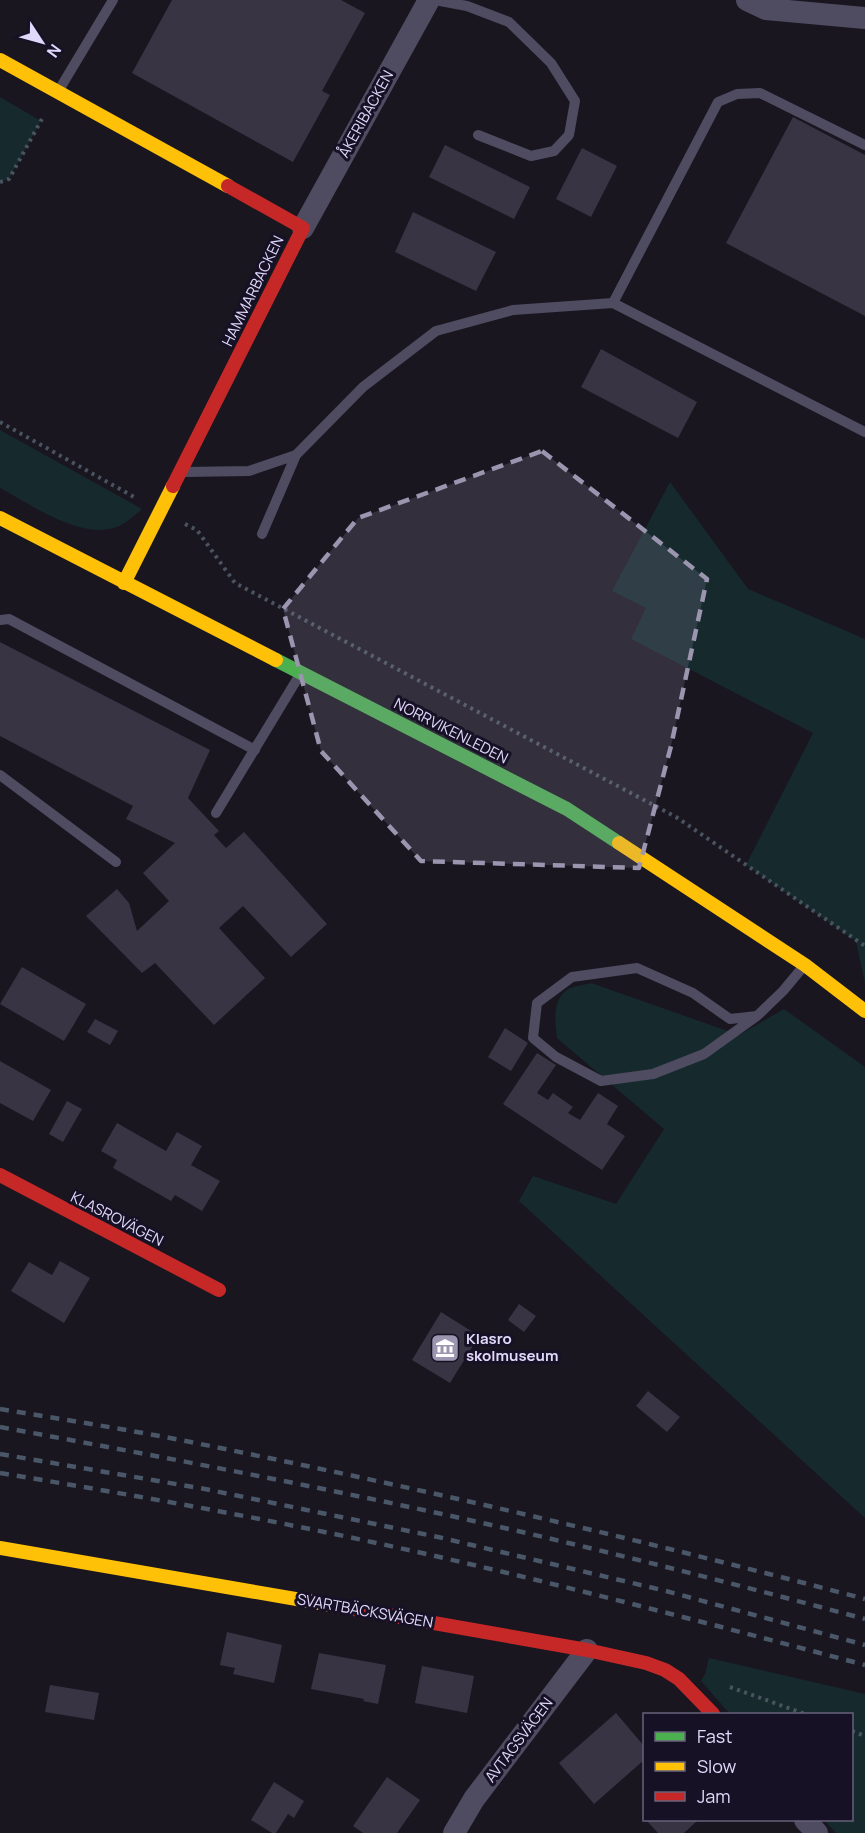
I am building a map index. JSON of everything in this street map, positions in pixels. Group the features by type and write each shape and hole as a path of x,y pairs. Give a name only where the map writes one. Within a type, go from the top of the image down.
{"street":[{"name":"ÅKERIBACKEN","path":"303,228 429,0"},
{"path":"747,0 766,9 865,18"},
{"name":"HAMMARBACKEN","path":"0,60 303,228 124,583"},
{"name":"NORRVIKENLEDEN","path":"0,518 567,809 805,965 865,1011"},
{"name":"KLASROVÄGEN","path":"0,1175 219,1290"},
{"name":"SVARTBÄCKSVÄGEN","path":"0,1548 587,1650 665,1670 692,1691 711,1713"},
{"name":"AVTAGSVÄGEN","path":"454,1833 474,1799 587,1650"},
{"path":"806,1821 817,1833"}],"lane":[{"path":"58,92 113,0"},
{"path":"435,0 467,6 509,21 551,63 575,101 569,135 554,151 531,156 478,135"},
{"path":"613,303 718,102 737,94 760,93 865,145"},
{"path":"262,534 296,455 363,387 436,331 513,310 613,303 865,432"},
{"path":"181,472 249,471 296,455"},
{"path":"0,620 9,619 255,750"},
{"path":"216,813 300,673"},
{"path":"0,775 116,862"},
{"path":"757,1016 730,1018 693,993 638,968 572,977 537,1003 533,1038 556,1057 601,1081 653,1074 704,1054 757,1016 805,965"}],"path":[{"path":"0,182 9,178 58,92"},
{"path":"0,422 197,530 235,583 676,817 865,946"},
{"path":"721,1684 802,1713"}],"highlighted area":[{"path":"542,451 707,579 671,746 639,868 421,861 321,751 283,609 358,518"}],"green space":[{"path":"0,97 41,121 9,179 0,182"},
{"path":"0,430 142,509 123,524 109,529 93,530 60,520 28,504 0,488"},
{"path":"670,482 748,589 865,639 865,984 856,941 746,865 813,733 631,639 646,608 612,591"},
{"path":"591,983 739,1035 784,1009 865,1067 865,1518 519,1201 533,1176 616,1204 664,1129 557,1038 556,1011 559,999 568,989"},
{"path":"709,1658 865,1694 865,1833 836,1833 825,1821 853,1821 853,1713 729,1713 701,1681"}],"building":[{"path":"172,0 341,0 365,13 322,91 330,95 293,162 132,73"},
{"path":"793,117 865,155 865,316 726,243"},
{"path":"445,145 530,187 514,219 429,177"},
{"path":"582,148 617,166 591,217 556,199"},
{"path":"413,212 496,252 476,291 395,252"},
{"path":"601,349 697,402 678,438 581,387"},
{"path":"0,642 210,750 188,798 219,831 214,835 226,848 244,832 327,924 291,957 243,906 219,928 265,978 214,1025 155,963 142,973 86,916 117,889 129,903 137,931 169,901 143,873 175,843 126,819 133,806 0,736"},
{"path":"22,967 86,1004 64,1041 0,1004"},
{"path":"95,1019 118,1031 110,1045 87,1032"},
{"path":"505,1028 528,1043 511,1071 488,1057"},
{"path":"537,1053 556,1065 537,1093 548,1100 553,1093 573,1107 568,1113 580,1120 598,1093 618,1106 607,1124 625,1136 602,1170 503,1104"},
{"path":"0,1061 51,1090 33,1121 0,1103"},
{"path":"67,1101 82,1109 63,1142 49,1134"},
{"path":"117,1123 166,1151 177,1132 202,1146 191,1165 220,1181 202,1211 175,1195 171,1201 113,1168 117,1160 101,1151"},
{"path":"60,1261 90,1278 64,1323 11,1291 29,1262 52,1275"},
{"path":"519,1304 536,1316 524,1332 508,1320"},
{"name":"Klasro skolmuseum","path":"441,1312 479,1336 450,1383 412,1360"},
{"path":"648,1391 680,1417 667,1432 636,1406"},
{"path":"227,1632 282,1645 274,1683 233,1674 235,1668 220,1665"},
{"path":"319,1653 386,1665 378,1704 363,1701 364,1699 311,1689"},
{"path":"422,1666 474,1676 467,1713 415,1703"},
{"path":"50,1685 99,1693 94,1720 45,1712"},
{"path":"616,1713 643,1745 643,1761 594,1804 559,1763"},
{"path":"387,1777 420,1800 397,1833 363,1833 353,1826"},
{"path":"274,1782 304,1801 294,1818 288,1814 276,1833 272,1833 251,1820"},
{"path":"647,1821 697,1821 684,1833 658,1833"}],"railway":[{"path":"0,1409 162,1436 460,1499 622,1537 865,1599"},
{"path":"0,1427 442,1514 654,1564 865,1619"},
{"path":"0,1454 205,1489 438,1537 666,1591 865,1645"},
{"path":"0,1473 327,1532 597,1595 865,1665"}],"traffic: fast":[{"path":"276,660 567,809 619,843"}],"traffic: slow":[{"path":"0,60 228,186"},
{"path":"124,583 173,486"},
{"path":"0,518 276,660"},
{"path":"619,843 805,965 865,1011"},
{"path":"0,1548 354,1609"}],"traffic: jam":[{"path":"173,486 303,228 228,186"},
{"path":"0,1175 219,1290"},
{"path":"354,1609 587,1650 646,1663 665,1670 679,1679 712,1713"}],"place":[{"name":"Klasro skolmuseum","path":"445,1348"}]}
